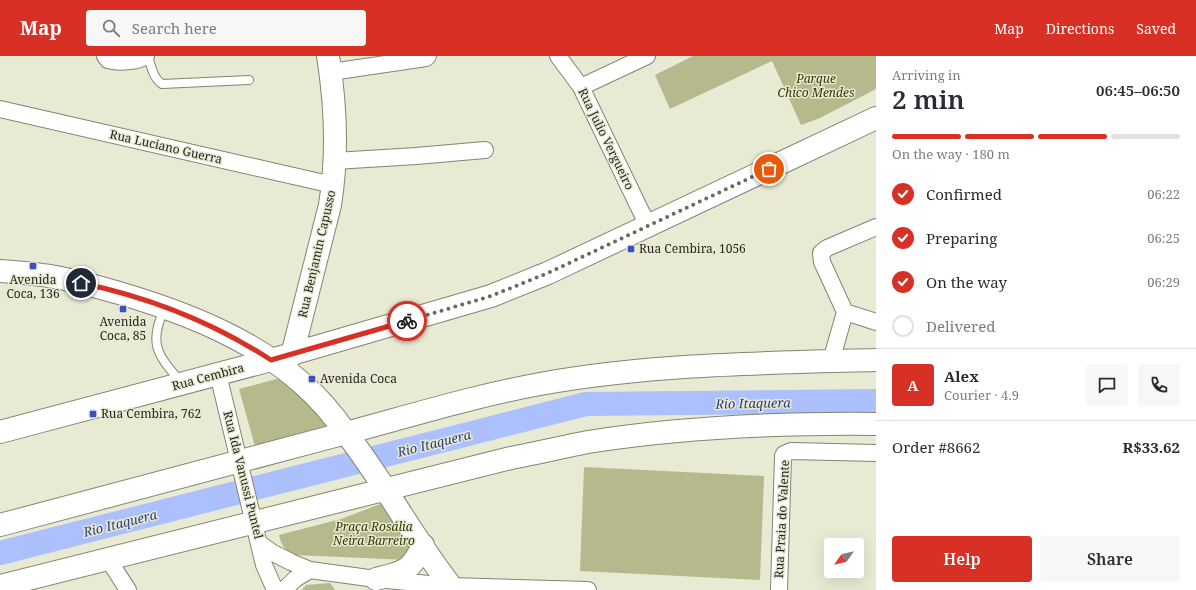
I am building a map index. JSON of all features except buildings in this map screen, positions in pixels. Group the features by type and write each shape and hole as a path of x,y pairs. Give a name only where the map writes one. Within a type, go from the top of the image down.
{"street":[{"path":"105,56 108,60 118,62 141,59 147,56"},
{"path":"330,64 426,58 428,56"},
{"name":"Rua Julio Vergueiro","path":"558,56 581,87 648,226"},
{"path":"581,87 648,56"},
{"name":"Rua Benjamin Capusso","path":"292,354 330,205 333,185 335,161 335,124 330,64"},
{"name":"Rua Luciano Guerra","path":"0,109 333,185"},
{"name":"Rua Cembira","path":"0,432 271,360 491,296 548,273 876,118"},
{"path":"335,161 485,150"},
{"path":"831,361 845,312 822,262 821,253 827,248 876,227"},
{"path":"0,271 43,275 94,286 144,300 202,322 248,345 271,360 304,385 321,402 350,438 452,588"},
{"path":"845,312 876,322"},
{"path":"0,525 350,438 442,406 540,384 650,369 729,364 876,360"},
{"name":"Rua Ida Vanussi Puntel","path":"218,374 255,525 273,553 310,570 452,588 588,590"},
{"path":"0,586 255,525 384,487 511,458 596,441 710,428 876,424"},
{"name":"Rua Praia do Valente","path":"778,590 783,456 791,451 876,453"},
{"path":"255,525 264,565 275,590"},
{"path":"376,579 407,569 413,564 422,545"},
{"path":"108,559 128,590"},
{"path":"284,590 295,579 310,570"}],"lane":[{"path":"147,56 153,73 162,84 249,80"},
{"path":"165,308 157,327 157,346 165,364 182,383"}],"green space":[{"name":"Parque Chico Mendes","path":"693,56 876,56 876,89 820,118 801,125 772,61 670,109 655,75"},
{"path":"280,378 335,428 256,450 239,389"},
{"path":"584,467 764,476 760,580 580,571"},
{"name":"Praça Rosália Neira Barreiro","path":"383,503 414,546 408,560 295,555 286,550 281,542 279,535 341,519"},
{"path":"330,583 335,590 302,590 306,585"}],"waterway":[{"name":"Rio Itaquera","path":"0,553 586,404 876,401"}],"way so far":[{"path":"407,321 491,296 548,273 769,169"}],"place":[{"name":"Rua Cembira, 1056","path":"631,249"},
{"name":"Avenida Coca, 136","path":"33,266"},
{"name":"Avenida Coca, 85","path":"123,309"},
{"name":"Avenida Coca","path":"312,379"},
{"name":"Rua Cembira, 762","path":"93,414"}],"route":[{"path":"81,283 144,300 202,322 248,345 271,360 407,321"}]}
